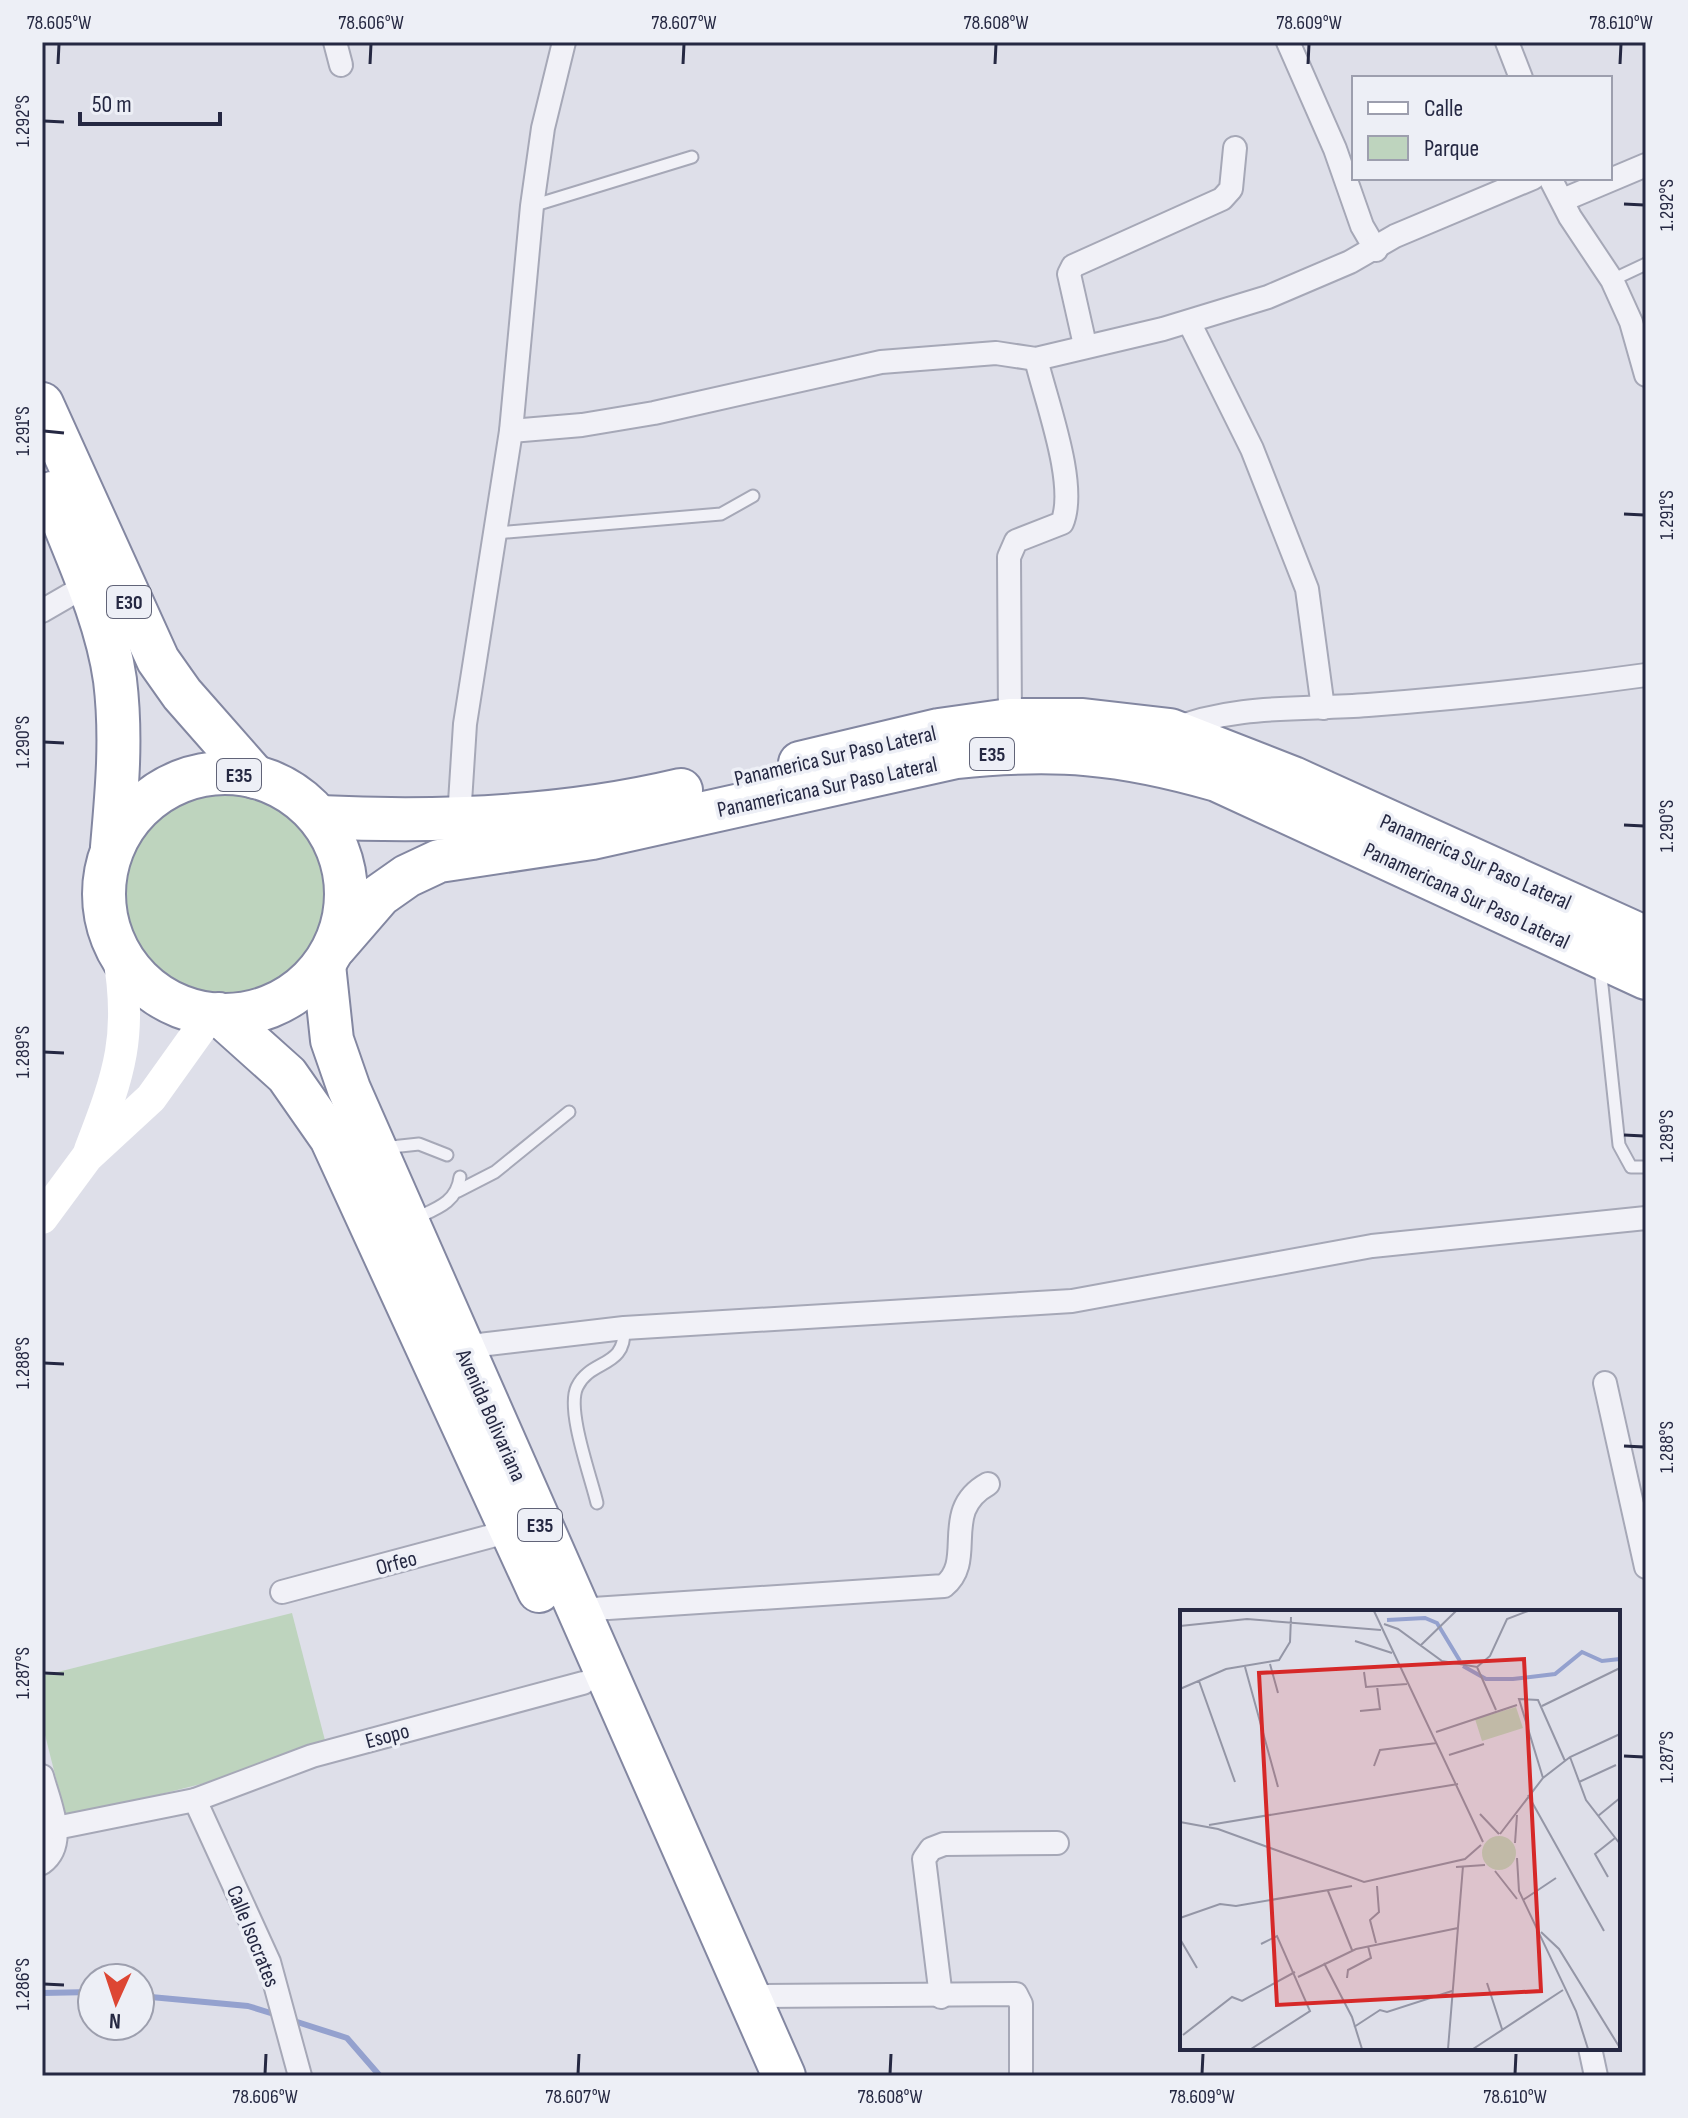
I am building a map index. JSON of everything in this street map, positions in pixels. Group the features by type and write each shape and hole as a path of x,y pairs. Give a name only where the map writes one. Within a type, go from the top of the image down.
{"highway":[{"name":"E30","path":"42,404 158,660 190,704 255,777"},
{"name":"E30","path":"42,465 87,585 107,645 114,679 119,773 111,851"},
{"name":"Panamerica Sur Paso Lateral","path":"319,817 459,818 531,814 655,796 939,730 1010,720 1083,720 1170,730 1293,778 1646,938"},
{"name":"Panamericana Sur Paso Lateral","path":"329,956 380,895 407,876 439,861 592,838 956,757 1008,752 1091,752 1154,762 1217,780 1646,978"},
{"name":"E35","path":"220,774 255,777 279,786 319,817 337,846 346,879 346,914 329,956 300,989 273,1005 243,1014 215,1014 183,1008 157,994 135,975 118,951 108,927 104,902 111,851 129,821 164,791 185,780 220,774"},
{"name":"Avenida Bolivariana","path":"329,956 328,1015 338,1062 373,1149 784,2076"},
{"name":"Avenida Bolivariana","path":"215,1014 287,1075 331,1138 510,1531 711,1958 757,2076"}],"main road":[{"path":"87,1157 115,1085 123,1054 126,998 118,951"},
{"path":"42,1218 87,1157 151,1098 215,1014"}],"street":[{"path":"335,42 341,65"},
{"path":"459,818 465,724 511,431 532,206 543,128 564,42"},
{"path":"1288,42 1335,149 1362,226 1376,250"},
{"path":"1507,42 1520,76"},
{"path":"1085,345 1069,274 1073,266 1222,199 1231,189 1235,148"},
{"path":"1612,179 1646,165"},
{"path":"511,431 582,425 654,413 740,391 914,357 996,353 1036,359 1189,322 1268,297 1376,250 1395,236 1528,180"},
{"path":"1551,180 1570,217 1612,280 1631,322 1646,375"},
{"path":"1563,200 1610,180"},
{"path":"1189,322 1252,449 1307,589 1323,708"},
{"path":"1010,720 1009,557 1016,541 1062,523 1068,510 1067,487 1036,359"},
{"path":"42,611 87,585"},
{"path":"1170,730 1204,716 1259,709 1323,708 1517,694 1646,675"},
{"path":"462,1347 624,1328 1072,1301 1372,1246 1646,1218"},
{"path":"1605,1383 1646,1567"},
{"path":"578,1610 944,1586 957,1568 960,1513 976,1491 988,1484"},
{"name":"Orfeo","path":"282,1592 510,1531"},
{"name":"Esopo","path":"56,1828 195,1800 312,1756 583,1683"},
{"path":"42,1776 56,1828 55,1846 42,1863"},
{"name":"Calle Isocrates","path":"195,1800 269,1962 300,2076"},
{"path":"941,1997 924,1859 931,1849 944,1844 1057,1843"},
{"path":"748,1996 941,1997 1005,1992 1016,1994 1021,2004 1021,2076"},
{"path":"1590,2050 1596,2076"}],"lane":[{"path":"532,206 692,157"},
{"path":"1612,280 1646,264"},
{"path":"495,533 721,514 753,496"},
{"path":"1599,958 1619,1145 1631,1167 1646,1167"},
{"path":"406,1223 445,1204 458,1191 495,1172 569,1112"},
{"path":"373,1149 419,1144 447,1155"},
{"path":"458,1191 460,1177"},
{"path":"597,1503 574,1409 575,1398 577,1386 597,1367 619,1355 625,1344 624,1328"}],"green space":[{"path":"225,786 266,794 301,817 324,852 332,893 324,934 301,969 266,992 225,1000 184,992 149,969 126,934 118,893 126,852 149,817 184,794"},
{"path":"292,1613 328,1752 66,1818 42,1723 42,1676"}],"waterway":[{"path":"42,1993 76,1992"},
{"path":"156,1997 248,2006 277,2015"},
{"path":"291,2020 347,2038 380,2076"}]}
